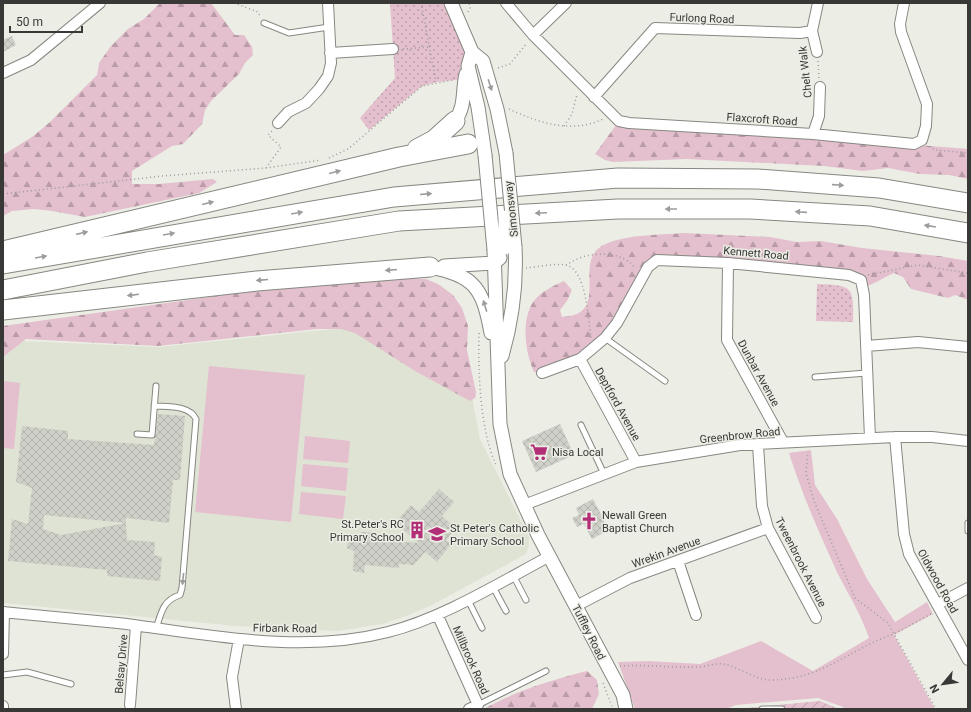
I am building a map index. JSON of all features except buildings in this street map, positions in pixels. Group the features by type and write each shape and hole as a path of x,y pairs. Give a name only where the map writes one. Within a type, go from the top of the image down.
{"highway":[{"path":"399,157 434,140 455,122"},
{"path":"3,251 399,157 475,143"},
{"path":"3,264 394,196 618,178 758,179 879,188 968,203"},
{"path":"3,290 147,262 406,220 618,209 750,209 870,216 968,233"},
{"path":"3,310 257,281 430,267"}],"street":[{"path":"3,73 31,60 100,3"},
{"path":"278,123 288,112 306,103 319,89 328,76 330,53 328,3"},
{"name":"Simonsway","path":"451,3 472,52 482,61 497,109 506,153 511,205 505,248 494,263 500,424 503,448 510,474 550,556"},
{"name":"Flaxcroft Road","path":"506,3 533,36 612,115 620,120 629,123 813,134 914,144 918,142"},
{"path":"533,36 566,3"},
{"path":"812,31 818,3"},
{"path":"904,3 900,24 927,104 926,126 922,140 918,142"},
{"name":"Furlong Road","path":"594,97 655,28 800,33 812,31"},
{"name":"Chelt Walk","path":"812,31 817,52"},
{"path":"330,53 394,50"},
{"name":"Simonsway","path":"472,52 468,66 478,107 475,143 485,155 505,248 516,262 511,326 498,372"},
{"path":"455,122 460,114 464,99 465,79 468,66"},
{"name":"Chelt Walk","path":"813,134 819,116 820,88"},
{"path":"475,143 503,140"},
{"name":"Kennett Road","path":"542,373 580,359 605,338 617,323 648,267 657,260 728,263 824,271 854,277"},
{"path":"430,267 494,263"},
{"name":"Dunbar Avenue","path":"728,263 727,340 783,442"},
{"path":"430,267 449,271 461,276 476,288 480,294 485,304 498,372"},
{"path":"854,277 861,280 864,295 870,438"},
{"path":"866,346 918,342 968,347"},
{"name":"Deptford Avenue","path":"580,359 636,462"},
{"name":"Greenbrow Road","path":"524,505 636,462 740,445 895,437 932,437 968,441"},
{"name":"Oldwood Road","path":"895,437 904,534 908,554 939,606 968,660"},
{"name":"Tweenbrook Avenue","path":"758,445 762,506 768,528 816,618"},
{"name":"Wrekin Avenue","path":"576,606 630,578 768,528"},
{"name":"Firbank Road","path":"4,612 240,638 290,641 339,640 388,632 438,616 550,556"},
{"name":"Tuffley Road","path":"550,556 623,695 626,709"},
{"path":"678,561 696,614"},
{"path":"939,606 968,588"},
{"path":"3,654 4,612"},
{"name":"Millbrook Road","path":"438,616 473,707"},
{"name":"Belsay Drive","path":"130,705 136,626"},
{"path":"236,709 232,677 240,638"}],"lane":[{"path":"264,23 289,33 329,27"},
{"path":"605,338 665,381"},
{"path":"815,377 867,373"},
{"path":"137,434 152,435 156,386"},
{"path":"154,406 184,409 192,413 196,419 180,595 173,597 165,604 156,629"},
{"path":"581,425 604,474"},
{"path":"968,523 968,531"},
{"path":"513,575 526,600"},
{"path":"493,586 506,611"},
{"path":"468,599 482,628"},
{"path":"473,707 546,671"},
{"path":"3,675 27,672 71,684"},
{"path":"762,709 782,709"}],"path":[{"path":"234,3 258,12 264,23"},
{"path":"421,3 428,47 436,82"},
{"path":"469,3 470,8"},
{"path":"496,69 510,64 533,36"},
{"path":"394,50 428,47"},
{"name":"Chelt Walk","path":"817,52 820,88"},
{"path":"3,194 162,176 266,168 327,159 348,149 422,86 436,82 458,80"},
{"path":"564,126 572,114 579,82"},
{"path":"507,108 547,124 564,126 595,123 612,115"},
{"path":"266,168 281,147 268,135 278,123"},
{"path":"918,142 936,150 968,153"},
{"path":"524,269 566,265 586,256 615,254 632,263 642,277"},
{"path":"566,265 573,269 583,285 593,348"},
{"path":"854,277 918,265 968,273"},
{"path":"809,441 806,473 814,501 855,598 888,623 936,709"},
{"path":"609,670 619,666 636,665 697,668 722,664 771,680 809,675 834,664 877,640 894,634 939,606"}],"shaded area":[{"path":"352,327 470,386 480,439 529,537 529,546 526,554 432,605 409,615 383,624 337,631 235,626 3,603 3,357 23,341 159,347"}],"green space":[{"path":"160,3 211,3 235,35 244,35 252,47 253,55 245,63 239,74 211,101 205,110 202,124 183,144 172,146 132,171 132,184 159,184 213,179 217,182 199,193 85,217 34,209 12,211 3,216 3,155 32,137 50,122 97,75 99,63 111,46 128,29 144,19"},
{"path":"390,3 451,3 472,52 465,79 436,82 422,86 369,130 360,118 395,78"},
{"path":"619,121 968,149 968,179 949,175 920,174 888,168 863,171 824,166 687,159 613,162 605,160 595,154"},
{"path":"684,233 770,237 797,242 821,241 862,248 939,256 968,261 968,300 955,295 948,298 911,289 903,277 894,273 862,287 861,280 657,260 617,323 580,359 542,373 534,372 528,355 526,327 529,310 539,295 564,281 572,290 567,301 560,310 562,317 576,314 585,308 590,288 590,266 592,256 599,248 607,243 628,238"},
{"path":"396,278 426,279 438,284 453,295 462,308 468,326 467,350 476,392 475,398 470,401 415,371 355,333 341,329 317,329 158,346 26,339 3,357 3,326 238,293"},
{"path":"817,284 838,285 849,290 853,301 853,322 816,321"},
{"path":"209,366 305,375 291,522 195,512"},
{"path":"3,381 20,383 14,449 3,448"},
{"path":"305,436 350,441 348,463 303,459"},
{"path":"811,450 815,485 837,519 867,579 895,622 927,602 933,614 894,635 935,709 843,709 843,707 818,698 736,705 726,709 635,709 618,662 648,661 700,664 761,641 813,671 869,638 817,528 789,453"},
{"path":"303,464 348,468 346,491 301,486"},
{"path":"301,492 346,496 343,519 299,514"},
{"path":"587,671 597,680 599,694 592,709 484,709 508,697 534,687"},
{"path":"820,701 839,709 736,709"}],"place":[{"name":"Nisa Local","path":"539,452"},
{"name":"Newall Green Baptist Church","path":"589,521"},
{"name":"St.Peter's RC Primary School","path":"417,530"},
{"name":"St Peter's Catholic Primary School","path":"437,534"}]}
